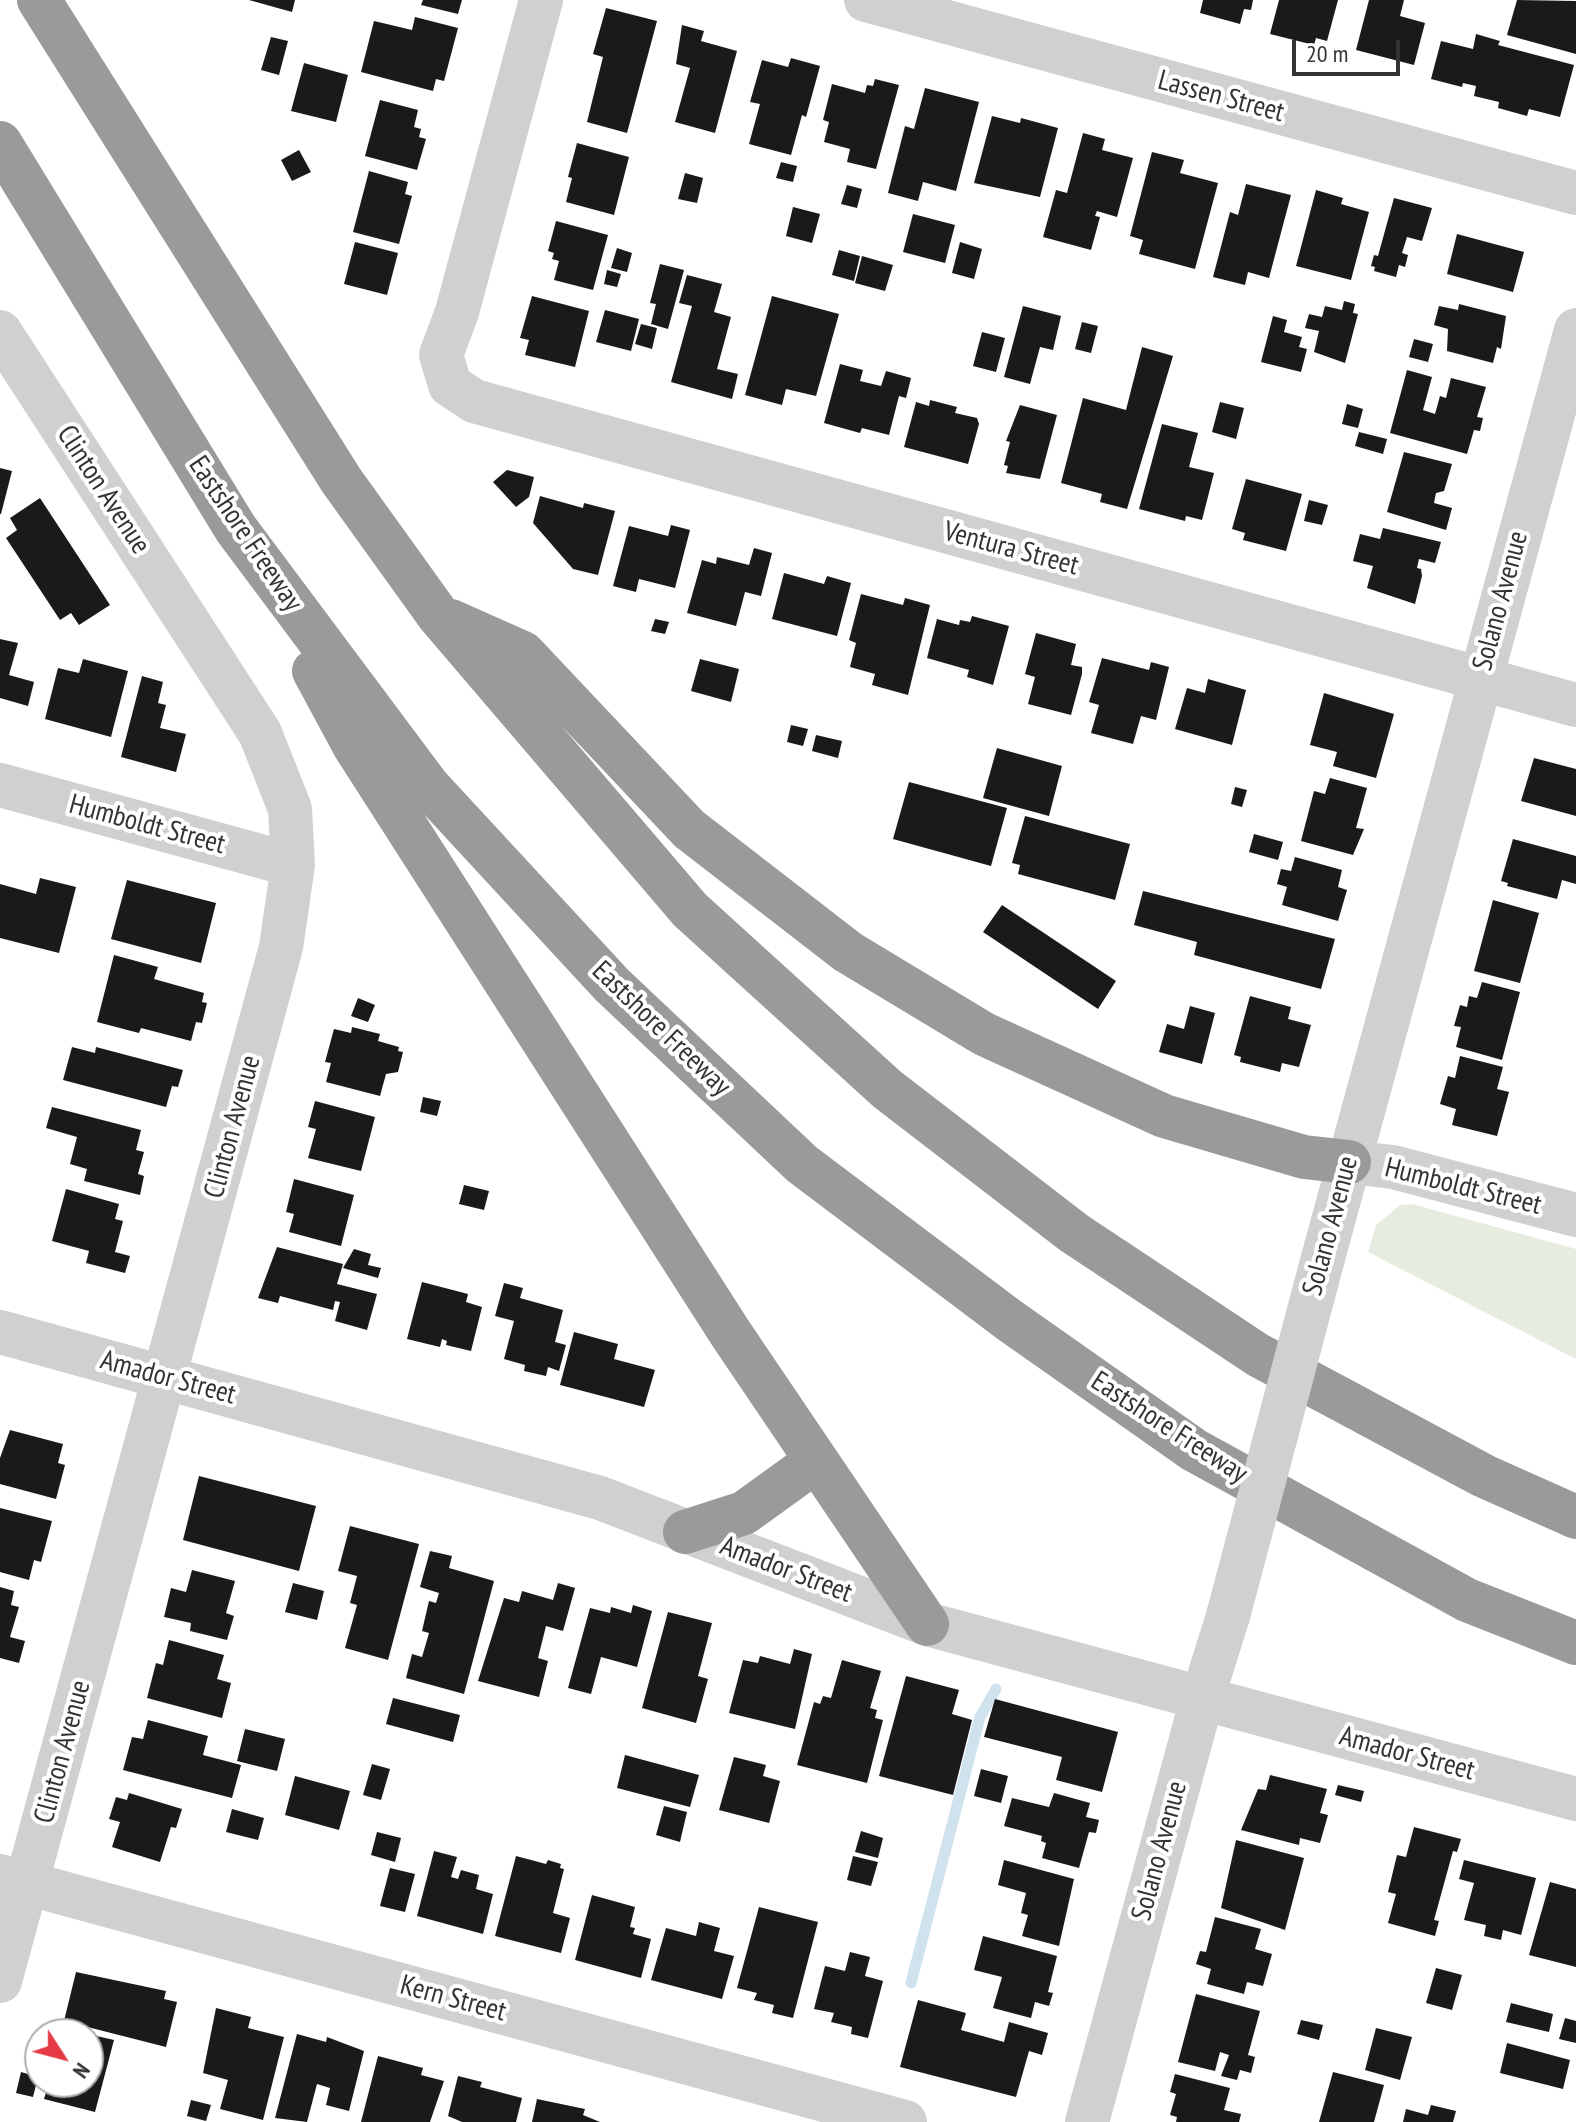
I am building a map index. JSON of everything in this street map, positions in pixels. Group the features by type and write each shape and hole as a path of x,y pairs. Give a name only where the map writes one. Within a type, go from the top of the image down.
{"highway":[{"path":"39,0 341,480 438,615 690,910 887,1089 1074,1233 1258,1355 1484,1476 1576,1517"},
{"name":"Eastshore Freeway","path":"0,143 236,529 428,786 612,985 802,1164 1009,1320 1194,1450 1467,1600 1576,1643"},
{"path":"236,529 355,747 816,1461 927,1624"},
{"path":"438,615 523,653 689,829 848,952 970,1026 1164,1116 1304,1157 1349,1162"},
{"path":"685,1532 744,1513 816,1461"}],"street":[{"name":"Ventura Street","path":"541,0 457,312 441,355 450,385 474,401 1576,705"},
{"name":"Lassen Street","path":"866,0 1576,193"},
{"name":"Solano Avenue","path":"1087,2122 1202,1699 1228,1616 1479,678 1576,330"},
{"name":"Clinton Avenue","path":"0,332 260,733 290,809 293,865 281,947 165,1377 14,1880 0,1981"},
{"name":"Humboldt Street","path":"0,785 293,865"},
{"name":"Humboldt Street","path":"1349,1162 1393,1167 1576,1215"},
{"name":"Amador Street","path":"0,1332 600,1498 927,1624 1576,1799"},
{"name":"Kern Street","path":"14,1880 905,2122"}],"shaded area":[{"path":"1412,1204 1576,1249 1576,1359 1368,1252 1376,1225 1400,1205"}],"building":[{"path":"249,0 295,0 292,12"},
{"path":"423,0 462,0 458,14 421,5"},
{"path":"1203,0 1253,0 1251,10 1244,9 1240,24 1200,13"},
{"path":"1279,0 1338,0 1327,41 1316,38 1314,45 1270,34"},
{"path":"1369,0 1404,0 1400,16 1425,23 1414,65 1356,50"},
{"path":"1517,0 1576,1 1576,54 1507,35"},
{"path":"606,8 657,21 627,133 587,122 603,57 593,54"},
{"path":"415,17 458,28 444,81 436,79 433,91 361,72 374,21 412,30"},
{"path":"682,25 704,31 701,41 737,51 715,133 675,122 690,68 676,64"},
{"path":"1476,34 1500,41 1498,45 1574,65 1560,117 1529,109 1527,116 1498,108 1499,102 1474,96 1476,86 1463,83 1462,87 1431,79 1441,41 1473,49"},
{"path":"271,37 288,41 279,75 261,70"},
{"path":"791,58 820,66 806,117 802,115 791,155 749,144 760,104 750,102 762,60 788,67"},
{"path":"304,63 348,75 336,122 291,111"},
{"path":"875,79 899,85 876,169 847,162 850,149 824,142 829,122 823,120 832,84 865,93 867,85 873,86"},
{"path":"925,88 979,102 956,191 923,182 918,201 888,193 905,126 914,129"},
{"path":"380,100 418,110 414,127 421,129 419,137 426,139 417,170 365,156"},
{"path":"992,116 1020,123 1021,118 1058,128 1040,197 974,183"},
{"path":"1083,133 1105,139 1102,150 1133,158 1117,217 1097,211 1095,216 1100,217 1091,250 1043,237 1056,190 1067,193"},
{"path":"577,143 629,157 614,215 566,202 572,178 568,177"},
{"path":"299,150 311,172 292,181 281,160"},
{"path":"1152,152 1184,160 1180,173 1218,183 1195,269 1139,254 1143,240 1130,236"},
{"path":"781,162 797,166 793,182 776,178"},
{"path":"369,171 408,182 405,194 412,196 399,244 353,232"},
{"path":"685,173 703,178 697,203 678,199"},
{"path":"1246,184 1291,195 1269,278 1248,272 1245,285 1213,277 1230,212 1238,215"},
{"path":"847,185 862,189 857,208 841,204"},
{"path":"1316,190 1343,198 1341,204 1369,212 1351,280 1296,266"},
{"path":"1394,198 1432,208 1422,241 1407,237 1402,253 1408,255 1405,267 1399,265 1396,277 1374,271 1375,267 1371,266 1374,255 1378,256"},
{"path":"793,207 820,214 812,243 786,236"},
{"path":"913,214 955,225 945,263 903,252"},
{"path":"556,221 608,235 593,290 554,280 559,261 552,259 554,253 548,251"},
{"path":"1457,234 1524,252 1513,292 1447,274"},
{"path":"355,242 398,253 387,295 344,284"},
{"path":"960,242 982,249 974,279 952,273"},
{"path":"617,248 632,253 627,272 611,268"},
{"path":"839,250 860,256 854,281 832,275"},
{"path":"862,256 893,265 885,291 855,283"},
{"path":"660,264 684,270 668,329 651,324 656,304 650,303"},
{"path":"607,270 621,274 617,287 604,284"},
{"path":"687,275 722,284 714,312 731,317 717,369 738,374 732,399 671,382 692,306 679,303"},
{"path":"532,296 589,311 575,367 525,355 529,340 520,338"},
{"path":"772,296 839,314 816,396 786,389 782,405 745,395"},
{"path":"1344,301 1355,304 1353,313 1358,314 1345,363 1314,352 1319,331 1305,328 1309,314 1322,317 1325,306 1342,310"},
{"path":"1459,304 1506,316 1501,349 1497,347 1493,363 1447,351 1448,329 1434,325 1439,306 1458,310"},
{"path":"1023,306 1061,316 1053,350 1040,347 1030,384 1004,377"},
{"path":"605,310 639,319 631,351 596,342"},
{"path":"1273,316 1287,320 1284,332 1302,337 1299,347 1307,349 1301,372 1261,362"},
{"path":"1082,322 1098,326 1091,353 1075,349"},
{"path":"641,324 657,328 652,349 635,344"},
{"path":"982,332 1005,338 996,372 973,366"},
{"path":"1414,339 1433,344 1428,362 1409,357"},
{"path":"1142,347 1173,356 1127,509 1100,502 1102,494 1061,483 1083,398 1126,410"},
{"path":"840,364 863,370 860,381 881,386 886,371 911,378 906,398 899,396 889,435 862,428 860,433 824,423"},
{"path":"1407,370 1432,377 1423,410 1435,414 1440,396 1446,398 1451,378 1486,387 1477,417 1483,418 1480,431 1474,430 1467,454 1390,433"},
{"path":"930,400 957,407 955,413 977,418 979,424 968,464 904,447 916,402 929,406"},
{"path":"1220,402 1244,408 1236,439 1212,432"},
{"path":"1347,404 1363,409 1358,428 1342,424"},
{"path":"1020,405 1057,415 1040,479 1006,473 1008,466 1004,465 1010,442 1006,441"},
{"path":"1162,424 1198,433 1189,467 1214,473 1202,520 1186,516 1185,521 1139,509"},
{"path":"1359,432 1387,439 1383,454 1355,446"},
{"path":"1404,452 1452,464 1444,491 1436,493 1434,503 1452,508 1446,530 1387,512"},
{"path":"0,468 12,471 1,514 0,514"},
{"path":"507,470 534,477 529,497 516,507 493,482"},
{"path":"1246,479 1302,494 1286,551 1243,540 1245,533 1232,529"},
{"path":"540,496 583,508 584,503 615,511 598,575 573,569 533,523"},
{"path":"40,498 110,605 79,625 71,613 60,620 6,538 17,530 10,518"},
{"path":"1309,500 1328,505 1322,525 1304,521"},
{"path":"671,525 690,530 675,588 639,579 636,592 613,586 629,526 668,536"},
{"path":"1383,528 1441,542 1435,563 1419,559 1417,568 1421,569 1422,576 1415,604 1367,588 1373,566 1353,561 1360,534 1380,539"},
{"path":"754,548 772,553 761,596 745,592 736,626 687,613 702,560 716,564 717,557 749,565"},
{"path":"784,573 824,584 827,576 851,583 837,636 772,619"},
{"path":"861,594 903,605 905,598 930,605 908,695 872,685 875,674 850,667 856,643 849,640"},
{"path":"972,616 1009,626 993,685 967,677 969,670 927,658 937,619 959,625 960,620 970,622"},
{"path":"655,619 669,622 665,634 651,631"},
{"path":"1036,633 1076,644 1071,665 1082,667 1082,674 1071,715 1028,704 1035,677 1025,674"},
{"path":"0,639 18,643 9,675 34,682 28,706 0,698"},
{"path":"1102,658 1149,670 1151,662 1169,667 1156,720 1141,716 1133,744 1091,733 1099,705 1089,702"},
{"path":"83,659 128,671 111,737 45,719 58,668 79,673"},
{"path":"700,659 739,669 731,702 691,691"},
{"path":"142,676 163,682 158,703 166,705 160,728 186,734 176,772 121,757"},
{"path":"1208,679 1246,690 1232,745 1175,729 1187,688 1205,693"},
{"path":"1324,693 1394,714 1376,778 1333,766 1337,752 1310,745"},
{"path":"791,725 808,729 803,746 787,742"},
{"path":"816,735 842,741 838,758 812,751"},
{"path":"997,748 1062,766 1049,816 983,798"},
{"path":"1534,758 1576,769 1576,816 1521,801"},
{"path":"1330,778 1367,788 1356,828 1364,829 1353,855 1301,841 1314,791 1325,794"},
{"path":"909,782 1007,808 991,866 893,839"},
{"path":"1235,787 1247,790 1242,807 1231,804"},
{"path":"1025,816 1130,844 1115,900 1018,874 1020,865 1012,863"},
{"path":"1254,834 1283,842 1278,860 1249,852"},
{"path":"1513,839 1576,856 1576,884 1562,880 1557,899 1507,886 1508,883 1501,881"},
{"path":"1295,857 1342,870 1338,887 1347,890 1338,921 1282,905 1287,887 1277,884 1281,869 1291,871"},
{"path":"40,878 76,887 59,953 0,938 0,884 36,894"},
{"path":"127,880 216,903 201,963 111,939"},
{"path":"1143,891 1335,939 1321,989 1194,955 1197,942 1134,925"},
{"path":"1493,900 1539,913 1520,983 1474,971"},
{"path":"1002,905 1116,981 1098,1009 983,932"},
{"path":"114,955 158,967 154,979 204,993 202,1002 207,1003 202,1023 196,1022 191,1041 141,1028 139,1033 97,1022"},
{"path":"1482,982 1520,992 1502,1060 1456,1047 1461,1027 1454,1026 1460,1005 1467,1007 1469,996 1477,998"},
{"path":"1250,996 1291,1007 1288,1019 1311,1025 1299,1067 1282,1063 1280,1072 1240,1062 1241,1057 1234,1055"},
{"path":"358,998 375,1005 368,1022 351,1016"},
{"path":"1190,1006 1215,1013 1202,1064 1159,1052 1167,1024 1184,1029"},
{"path":"352,1027 380,1034 378,1041 399,1047 398,1051 403,1052 398,1072 386,1074 380,1096 326,1082 331,1063 325,1062 334,1029 351,1033"},
{"path":"72,1047 95,1053 96,1047 183,1070 178,1087 172,1086 166,1107 63,1080"},
{"path":"1460,1056 1503,1067 1497,1089 1509,1092 1497,1136 1452,1125 1456,1109 1440,1104 1448,1076 1455,1078"},
{"path":"423,1097 441,1101 437,1116 420,1112"},
{"path":"315,1101 375,1117 361,1171 308,1158 316,1129 308,1127"},
{"path":"52,1107 141,1130 136,1150 144,1152 138,1174 144,1176 140,1195 84,1181 87,1169 70,1164 77,1137 46,1128"},
{"path":"294,1179 354,1195 341,1246 289,1232 294,1214 286,1212"},
{"path":"464,1185 489,1191 484,1210 459,1204"},
{"path":"66,1189 119,1204 115,1219 123,1221 115,1252 130,1256 125,1273 86,1263 89,1251 52,1241"},
{"path":"277,1247 343,1264 337,1284 377,1294 367,1330 335,1321 340,1302 335,1301 333,1310 280,1296 278,1303 258,1298"},
{"path":"354,1249 371,1254 368,1265 381,1268 378,1278 343,1268"},
{"path":"422,1282 468,1294 466,1302 482,1307 471,1351 446,1345 447,1341 442,1339 440,1347 407,1339"},
{"path":"504,1283 523,1288 520,1298 563,1310 555,1342 566,1345 559,1371 548,1367 546,1376 524,1371 525,1365 504,1359 514,1321 495,1316"},
{"path":"574,1332 618,1344 614,1359 655,1370 644,1407 560,1385"},
{"path":"10,1430 63,1444 58,1463 65,1465 56,1499 0,1484 0,1458"},
{"path":"199,1476 316,1506 299,1571 183,1540"},
{"path":"0,1508 52,1521 41,1562 34,1560 29,1580 0,1572"},
{"path":"350,1526 419,1544 388,1660 345,1648 357,1605 350,1603 357,1576 338,1571"},
{"path":"430,1551 452,1556 449,1568 494,1581 464,1694 406,1678 412,1654 422,1657 429,1633 422,1631 429,1601 436,1603 439,1593 420,1587"},
{"path":"192,1570 235,1581 226,1613 234,1616 227,1640 190,1631 191,1623 164,1617 171,1588 186,1592"},
{"path":"293,1583 324,1591 317,1620 285,1612"},
{"path":"558,1583 575,1588 563,1631 546,1626 538,1658 548,1661 539,1697 478,1681 504,1598 519,1602 522,1591 553,1600"},
{"path":"0,1587 14,1591 11,1605 19,1607 10,1637 25,1641 19,1663 0,1658"},
{"path":"633,1605 652,1611 637,1667 601,1657 591,1694 568,1688 590,1608 610,1613 611,1607 631,1613"},
{"path":"668,1612 712,1623 698,1676 708,1679 696,1723 642,1708"},
{"path":"169,1640 224,1655 217,1679 231,1683 222,1718 147,1698 156,1663 163,1665"},
{"path":"794,1649 812,1654 795,1729 729,1713 743,1660 758,1663 760,1656 790,1664"},
{"path":"842,1660 881,1671 870,1708 877,1710 875,1718 883,1720 867,1783 797,1765 814,1702 820,1704 823,1696 831,1698"},
{"path":"906,1676 959,1690 952,1714 972,1720 953,1795 879,1776"},
{"path":"393,1698 460,1715 453,1742 386,1724"},
{"path":"995,1699 1118,1732 1102,1792 1056,1780 1062,1757 984,1737"},
{"path":"148,1720 208,1736 203,1755 241,1765 232,1798 123,1770 132,1737 143,1739"},
{"path":"245,1729 285,1739 277,1771 237,1761"},
{"path":"625,1755 699,1775 690,1807 617,1788"},
{"path":"734,1757 766,1765 763,1776 780,1781 769,1823 719,1810"},
{"path":"372,1764 390,1769 381,1800 363,1795"},
{"path":"981,1769 1008,1776 1001,1803 974,1796"},
{"path":"1270,1775 1327,1789 1320,1813 1328,1815 1320,1843 1300,1838 1299,1845 1241,1830 1258,1789 1266,1790"},
{"path":"295,1776 350,1791 339,1830 285,1815"},
{"path":"1338,1785 1364,1791 1361,1802 1335,1795"},
{"path":"129,1793 182,1809 176,1828 171,1827 160,1862 112,1847 120,1822 109,1819 116,1797 127,1800"},
{"path":"1054,1793 1090,1803 1086,1817 1099,1820 1096,1833 1089,1832 1079,1868 1042,1858 1046,1843 1041,1841 1042,1836 1004,1826 1012,1798 1049,1807"},
{"path":"664,1806 687,1812 680,1842 656,1835"},
{"path":"232,1809 264,1818 258,1840 226,1832"},
{"path":"1414,1827 1461,1839 1457,1852 1453,1851 1434,1920 1439,1921 1435,1936 1388,1923 1396,1894 1388,1892 1397,1855 1406,1857"},
{"path":"861,1831 883,1838 878,1858 855,1852"},
{"path":"377,1832 401,1838 395,1862 371,1855"},
{"path":"1236,1840 1304,1858 1285,1930 1221,1908"},
{"path":"434,1851 457,1857 451,1877 458,1879 461,1870 479,1875 476,1889 493,1894 483,1934 417,1916"},
{"path":"516,1856 546,1864 548,1860 561,1864 560,1868 564,1869 553,1913 570,1918 561,1953 495,1936"},
{"path":"853,1856 878,1862 871,1886 847,1880"},
{"path":"1004,1860 1074,1879 1059,1946 1022,1936 1028,1915 1021,1913 1026,1893 998,1885"},
{"path":"1464,1860 1536,1878 1521,1935 1503,1930 1501,1940 1484,1936 1486,1925 1464,1920 1474,1883 1459,1879"},
{"path":"390,1868 415,1874 405,1912 380,1906"},
{"path":"1550,1882 1576,1889 1576,1967 1529,1955"},
{"path":"592,1895 635,1907 630,1927 635,1928 633,1934 651,1939 641,1978 575,1960"},
{"path":"759,1907 818,1922 793,2018 772,2013 774,2005 754,2000 757,1993 737,1988"},
{"path":"1215,1917 1261,1929 1255,1949 1272,1954 1263,1986 1247,1982 1244,1994 1207,1984 1211,1969 1196,1964 1200,1951 1206,1952"},
{"path":"699,1922 720,1928 714,1951 734,1956 722,1999 651,1980 666,1928 696,1936"},
{"path":"983,1936 1057,1956 1048,1992 1053,1993 1049,2006 1035,2002 1031,2018 993,2008 1002,1977 974,1970"},
{"path":"850,1952 870,1957 865,1976 883,1981 868,2038 851,2034 852,2027 831,2022 834,2013 814,2009 825,1966 845,1971"},
{"path":"1436,1968 1462,1975 1452,2010 1426,2003"},
{"path":"76,1972 166,1991 164,1999 177,2002 166,2047 104,2031 104,2018 65,2018"},
{"path":"1196,1994 1260,2011 1248,2055 1255,2057 1251,2073 1240,2070 1237,2080 1221,2076 1229,2055 1220,2052 1215,2071 1178,2062"},
{"path":"918,2000 966,2013 961,2030 1004,2042 1009,2022 1048,2033 1042,2055 1029,2051 1016,2097 900,2067"},
{"path":"1511,2003 1553,2014 1549,2032 1506,2022"},
{"path":"216,2008 251,2017 248,2028 284,2037 263,2120 220,2109 228,2080 203,2073"},
{"path":"1565,2018 1576,2021 1576,2043 1559,2039"},
{"path":"1301,2020 1323,2025 1319,2040 1297,2034"},
{"path":"1376,2028 1412,2037 1400,2080 1365,2070"},
{"path":"297,2034 326,2042 327,2037 364,2051 349,2111 326,2105 330,2088 317,2084 307,2122 275,2118"},
{"path":"104,2038 114,2040 104,2078"},
{"path":"1507,2043 1570,2060 1563,2089 1500,2073"},
{"path":"378,2056 423,2068 421,2075 444,2081 430,2122 361,2122"},
{"path":"21,2072 24,2073 24,2095 16,2093"},
{"path":"1333,2072 1384,2085 1374,2122 1319,2122"},
{"path":"1175,2074 1230,2088 1224,2110 1241,2114 1239,2122 1176,2122 1177,2117 1170,2115 1176,2094 1170,2092"},
{"path":"458,2076 482,2082 480,2087 522,2098 516,2122 462,2122 448,2116"},
{"path":"44,2098 99,2098 95,2112"},
{"path":"537,2099 585,2109 583,2115 600,2122 532,2122"},
{"path":"191,2100 211,2105 206,2121 187,2116"},
{"path":"1431,2105 1456,2111 1453,2122 1403,2122 1406,2109 1428,2115"}],"waterway":[{"path":"911,1983 980,1717 996,1689"}]}
